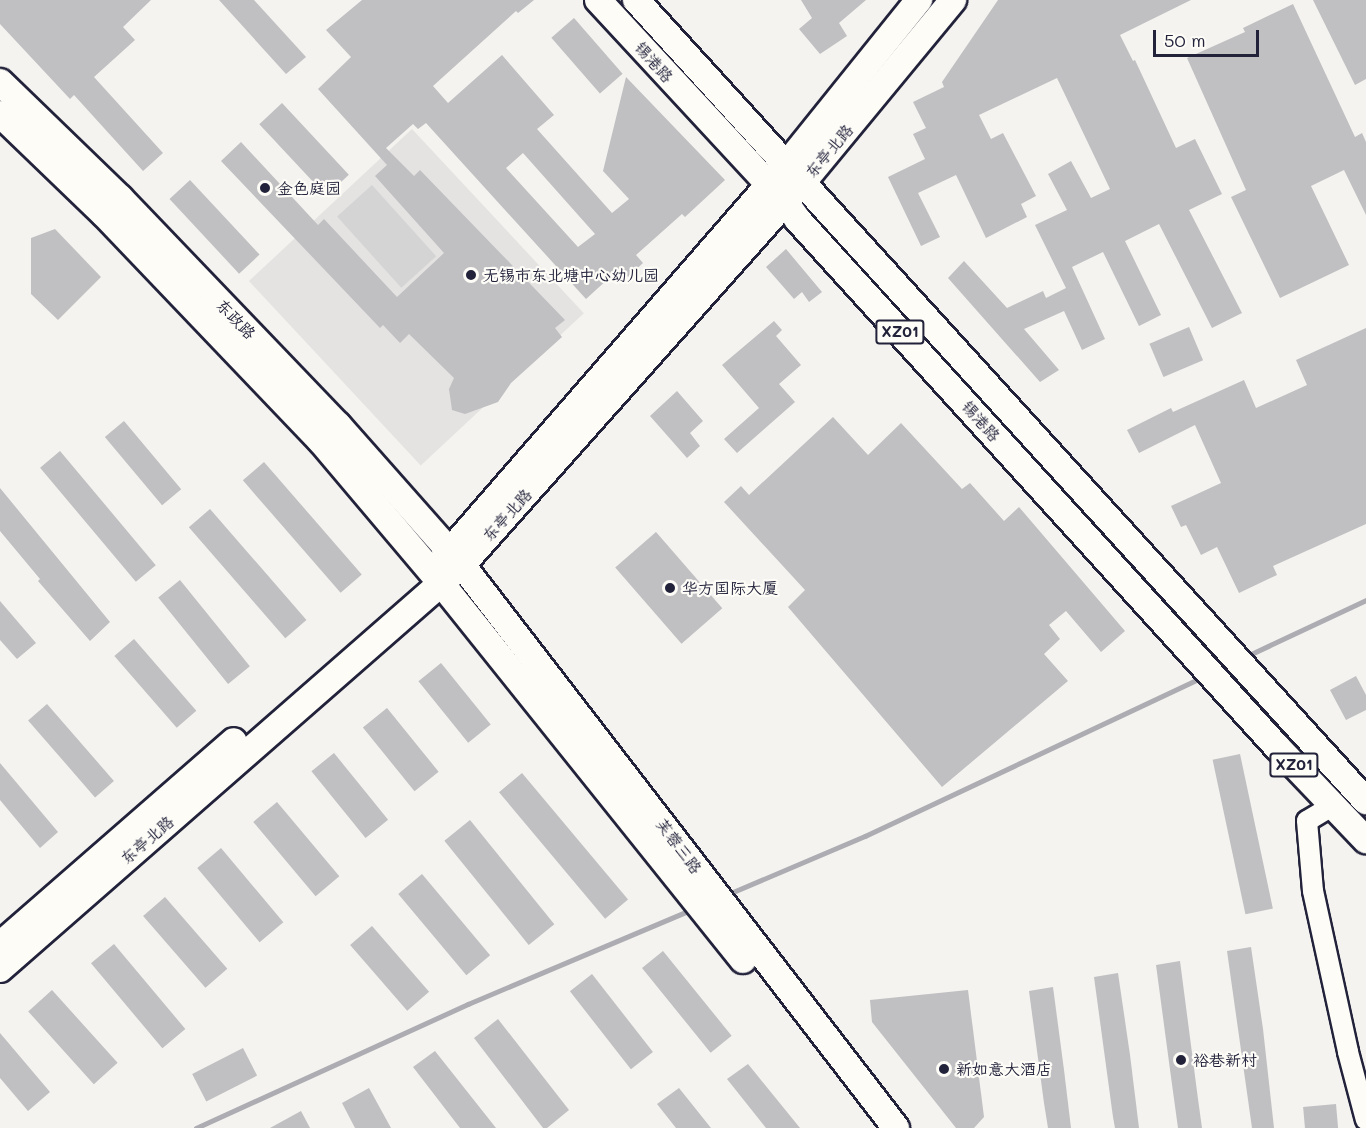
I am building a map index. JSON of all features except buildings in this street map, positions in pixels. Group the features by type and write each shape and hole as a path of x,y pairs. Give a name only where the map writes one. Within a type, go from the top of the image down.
{"main road":[{"name":"锡港路","path":"598,0 777,194 1201,664 1366,840"},
{"name":"锡港路","path":"636,0 1366,801"},
{"name":"东亭北路","path":"795,173 919,0"},
{"name":"东亭北路","path":"0,945 456,559 795,173 953,0"},
{"name":"东政路","path":"0,82 120,198 338,425 456,559"},
{"name":"东政路","path":"0,114 104,214 321,441 435,577"},
{"name":"芙蓉三路","path":"456,559 683,868 733,932 896,1128"},
{"name":"东亭北路","path":"0,969 435,577"},
{"name":"芙蓉三路","path":"435,577 683,868"},
{"name":"芙蓉三路","path":"733,932 874,1128"}],"street":[{"path":"1332,806 1307,821 1313,891 1348,1052 1366,1120"}],"shaded area":[{"path":"412,129 584,313 421,465 249,281"},
{"path":"372,185 436,256 401,288 337,216"}],"waterway":[{"path":"1247,656 1366,600"},
{"path":"726,895 865,836 1201,678"},
{"path":"196,1128 468,1004 691,910"}],"place":[{"name":"金色庭园","path":"265,188"},
{"name":"无锡市东北塘中心幼儿园","path":"471,275"},
{"name":"华方国际大厦","path":"670,588"},
{"name":"裕巷新村","path":"1181,1060"},
{"name":"新如意大酒店","path":"944,1069"}]}
